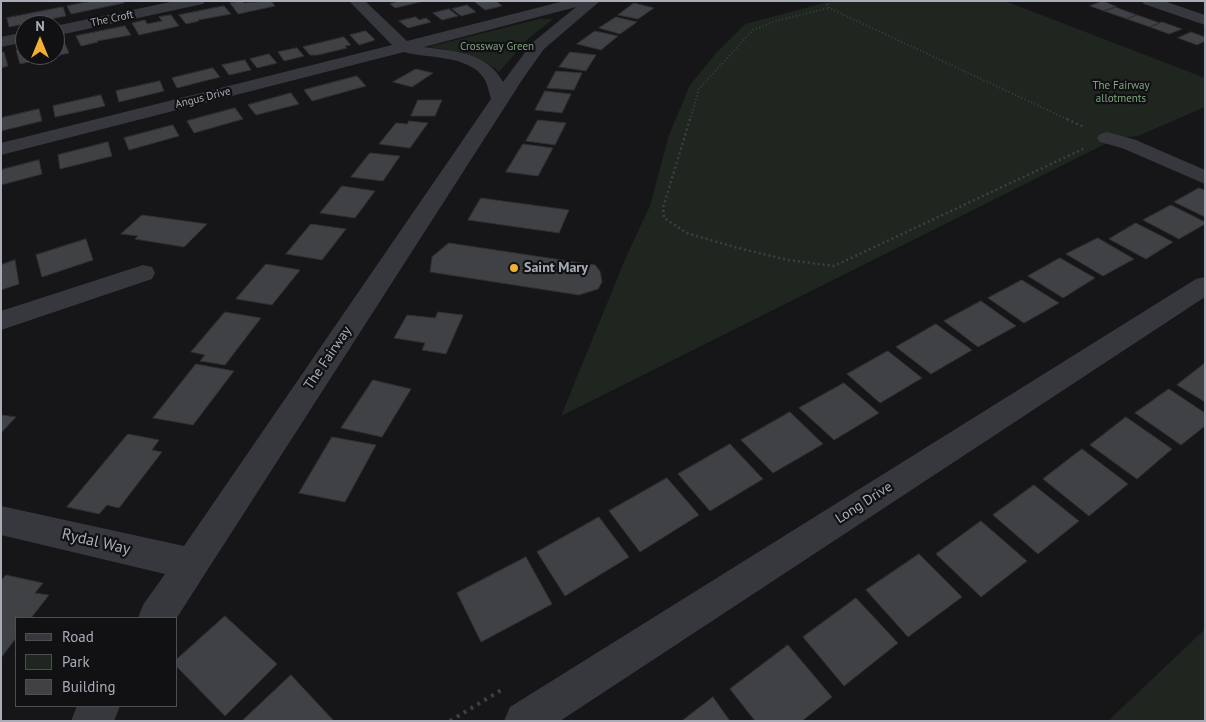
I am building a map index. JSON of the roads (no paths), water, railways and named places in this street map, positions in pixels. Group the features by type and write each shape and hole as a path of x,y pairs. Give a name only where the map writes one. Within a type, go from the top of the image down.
{"street":[{"name":"The Croft","path":"65,29 198,1"},
{"path":"356,1 404,46 412,50 456,56 476,63 489,73 500,99"},
{"name":"The Fairway","path":"157,617 500,99 538,46 578,10 593,1"},
{"path":"1149,1 1205,20"},
{"name":"The Fairway","path":"404,46 514,19 578,10"},
{"path":"1,42 15,39"},
{"name":"Angus Drive","path":"1,149 404,46"},
{"path":"1107,138 1129,144 1205,178"},
{"path":"1,321 143,272"},
{"name":"Long Drive","path":"524,721 1205,285"},
{"name":"Rydal Way","path":"1,520 191,564"},
{"path":"91,721 99,707"}],"place":[{"name":"Saint Mary","path":"514,268"}],"park label":[{"name":"Crossway Green","path":"497,47"},
{"name":"The Fairway allotments","path":"1121,92"}]}
